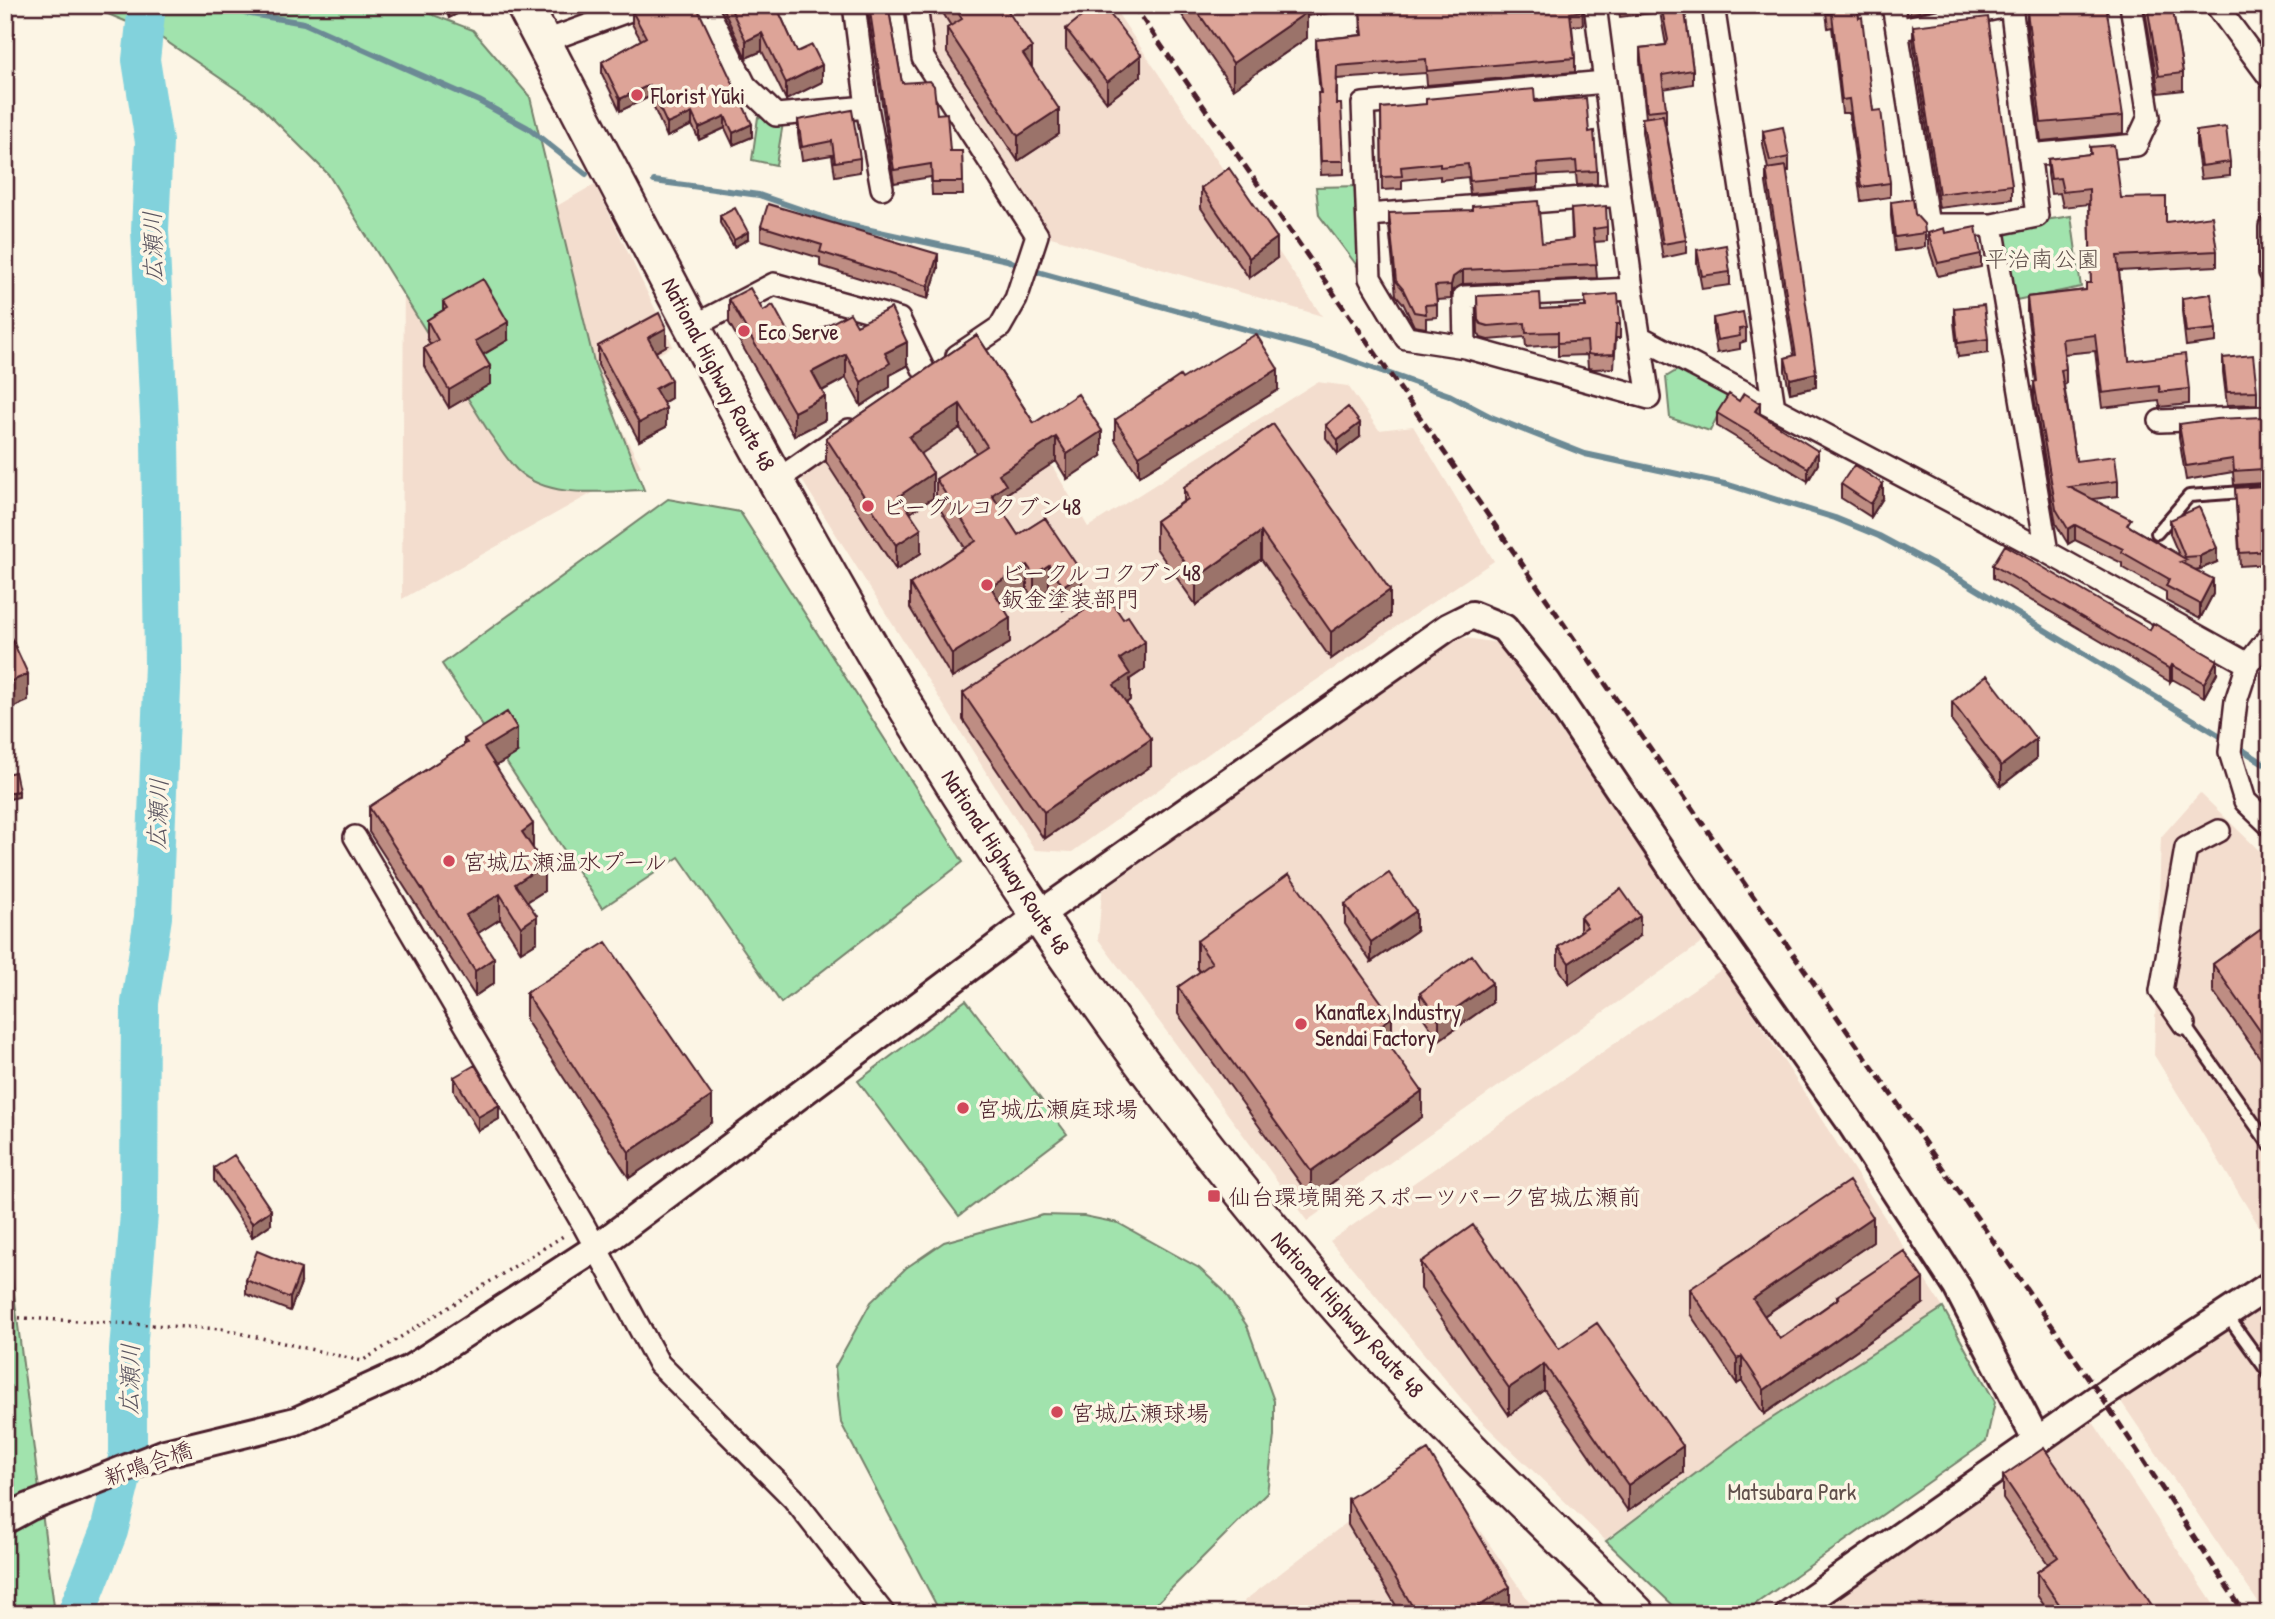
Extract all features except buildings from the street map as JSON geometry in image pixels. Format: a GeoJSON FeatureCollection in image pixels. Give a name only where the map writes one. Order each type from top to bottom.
{"type":"FeatureCollection","features":[{"type":"Feature","properties":{"kind":"highway","name":"National Highway Route 48"},"geometry":{"type":"LineString","coordinates":[[524,5],[776,481],[909,712],[1039,915],[1180,1114],[1324,1292],[1469,1448],[1637,1614]]}},
{"type":"Feature","properties":{"kind":"street"},"geometry":{"type":"LineString","coordinates":[[544,42],[644,5]]}},
{"type":"Feature","properties":{"kind":"street"},"geometry":{"type":"LineString","coordinates":[[705,5],[745,85],[776,115],[867,107]]}},
{"type":"Feature","properties":{"kind":"street"},"geometry":{"type":"LineString","coordinates":[[854,5],[867,107],[882,188]]}},
{"type":"Feature","properties":{"kind":"street"},"geometry":{"type":"LineString","coordinates":[[905,392],[1000,327],[1016,299],[1037,235],[923,58],[916,5]]}},
{"type":"Feature","properties":{"kind":"street"},"geometry":{"type":"LineString","coordinates":[[1595,5],[1649,398],[1465,347],[1406,338],[1370,278],[1363,104],[1605,82]]}},
{"type":"Feature","properties":{"kind":"street"},"geometry":{"type":"LineString","coordinates":[[1713,5],[1774,408]]}},
{"type":"Feature","properties":{"kind":"street"},"geometry":{"type":"LineString","coordinates":[[1892,5],[1928,225],[1992,225],[2037,216],[2012,5],[1897,30]]}},
{"type":"Feature","properties":{"kind":"street"},"geometry":{"type":"LineString","coordinates":[[2029,155],[2136,145],[2149,117],[2131,5]]}},
{"type":"Feature","properties":{"kind":"street"},"geometry":{"type":"LineString","coordinates":[[2216,5],[2270,78]]}},
{"type":"Feature","properties":{"kind":"street"},"geometry":{"type":"LineString","coordinates":[[1368,215],[1620,195]]}},
{"type":"Feature","properties":{"kind":"street"},"geometry":{"type":"LineString","coordinates":[[1992,225],[2047,552]]}},
{"type":"Feature","properties":{"kind":"street"},"geometry":{"type":"LineString","coordinates":[[2270,227],[2270,272]]}},
{"type":"Feature","properties":{"kind":"street"},"geometry":{"type":"LineString","coordinates":[[694,326],[774,284],[899,319],[927,377]]}},
{"type":"Feature","properties":{"kind":"street"},"geometry":{"type":"LineString","coordinates":[[1465,347],[1464,297],[1632,289]]}},
{"type":"Feature","properties":{"kind":"street"},"geometry":{"type":"LineString","coordinates":[[1640,337],[2047,552],[2248,664]]}},
{"type":"Feature","properties":{"kind":"street"},"geometry":{"type":"LineString","coordinates":[[2160,421],[2270,417]]}},
{"type":"Feature","properties":{"kind":"street"},"geometry":{"type":"LineString","coordinates":[[776,481],[862,421]]}},
{"type":"Feature","properties":{"kind":"street","name":"新鳴合橋"},"geometry":{"type":"LineString","coordinates":[[5,1520],[29,1507],[165,1452],[296,1421],[410,1369],[596,1248],[1039,915],[1448,627],[1472,615],[1504,628],[1547,682],[1692,898],[1848,1119],[1957,1287],[2037,1441]]}},
{"type":"Feature","properties":{"kind":"street"},"geometry":{"type":"LineString","coordinates":[[2270,636],[2248,664],[2231,729],[2230,752],[2245,801],[2270,825]]}},
{"type":"Feature","properties":{"kind":"street"},"geometry":{"type":"LineString","coordinates":[[2184,1024],[2161,991],[2186,848],[2219,831]]}},
{"type":"Feature","properties":{"kind":"street"},"geometry":{"type":"LineString","coordinates":[[355,837],[583,1224],[659,1364],[793,1498],[884,1614]]}},
{"type":"Feature","properties":{"kind":"street"},"geometry":{"type":"LineString","coordinates":[[1789,1614],[2037,1441],[2270,1285]]}},
{"type":"Feature","properties":{"kind":"lane"},"geometry":{"type":"LineString","coordinates":[[2157,533],[2189,496],[2270,490]]}},
{"type":"Feature","properties":{"kind":"lane"},"geometry":{"type":"LineString","coordinates":[[2184,1024],[2270,1146]]}},
{"type":"Feature","properties":{"kind":"lane"},"geometry":{"type":"LineString","coordinates":[[2227,1314],[2270,1375]]}},
{"type":"Feature","properties":{"kind":"path"},"geometry":{"type":"LineString","coordinates":[[5,1317],[222,1329],[362,1361],[583,1224]]}},
{"type":"Feature","properties":{"kind":"shaded area"},"geometry":{"type":"Polygon","coordinates":[[[928,5],[1112,5],[1322,316],[1051,237],[934,51],[928,5]]]}},
{"type":"Feature","properties":{"kind":"shaded area"},"geometry":{"type":"Polygon","coordinates":[[[595,184],[673,346],[600,388],[641,466],[402,599],[404,271],[484,248],[595,184]]]}},
{"type":"Feature","properties":{"kind":"shaded area"},"geometry":{"type":"Polygon","coordinates":[[[982,346],[1088,527],[1317,382],[1348,386],[1379,430],[1413,426],[1494,561],[1226,741],[1072,852],[1035,850],[798,474],[982,346]]]}},
{"type":"Feature","properties":{"kind":"shaded area"},"geometry":{"type":"Polygon","coordinates":[[[1453,636],[1499,643],[1706,940],[1307,1221],[1098,939],[1102,891],[1453,636]]]}},
{"type":"Feature","properties":{"kind":"shaded area"},"geometry":{"type":"Polygon","coordinates":[[[2200,793],[2270,861],[2270,1244],[2154,1055],[2161,837],[2200,793]]]}},
{"type":"Feature","properties":{"kind":"shaded area"},"geometry":{"type":"Polygon","coordinates":[[[1724,968],[1943,1308],[1752,1431],[1605,1540],[1475,1415],[1330,1241],[1724,968]]]}},
{"type":"Feature","properties":{"kind":"shaded area"},"geometry":{"type":"Polygon","coordinates":[[[2270,1299],[2270,1614],[2266,1614],[2120,1400],[2270,1299]]]}},
{"type":"Feature","properties":{"kind":"shaded area"},"geometry":{"type":"Polygon","coordinates":[[[2089,1416],[2220,1614],[1807,1614],[2089,1416]]]}},
{"type":"Feature","properties":{"kind":"shaded area"},"geometry":{"type":"Polygon","coordinates":[[[1430,1459],[1538,1614],[1251,1614],[1244,1601],[1430,1459]]]}},
{"type":"Feature","properties":{"kind":"green space"},"geometry":{"type":"Polygon","coordinates":[[[86,5],[417,5],[420,10],[473,30],[530,97],[594,362],[644,490],[560,490],[530,480],[517,470],[490,434],[328,174],[258,104],[154,33],[86,5]]]}},
{"type":"Feature","properties":{"kind":"green space"},"geometry":{"type":"Polygon","coordinates":[[[758,117],[783,123],[776,165],[752,160],[758,117]]]}},
{"type":"Feature","properties":{"kind":"green space"},"geometry":{"type":"Polygon","coordinates":[[[1360,186],[1361,271],[1319,215],[1316,187],[1360,186]]]}},
{"type":"Feature","properties":{"kind":"green space","name":"平治南公園"},"geometry":{"type":"Polygon","coordinates":[[[2071,216],[2081,287],[2016,300],[2003,241],[2012,225],[2071,216]]]}},
{"type":"Feature","properties":{"kind":"green space"},"geometry":{"type":"Polygon","coordinates":[[[1681,368],[1729,393],[1710,431],[1670,418],[1666,377],[1681,368]]]}},
{"type":"Feature","properties":{"kind":"green space"},"geometry":{"type":"Polygon","coordinates":[[[668,499],[740,512],[963,862],[781,1003],[679,857],[602,908],[442,664],[668,499]]]}},
{"type":"Feature","properties":{"kind":"green space","name":"宮城広瀬庭球場"},"geometry":{"type":"Polygon","coordinates":[[[966,1000],[1067,1134],[959,1216],[858,1081],[966,1000]]]}},
{"type":"Feature","properties":{"kind":"green space","name":"宮城広瀬球場"},"geometry":{"type":"Polygon","coordinates":[[[1043,1215],[1084,1216],[1118,1223],[1199,1268],[1223,1290],[1247,1326],[1274,1401],[1274,1436],[1267,1493],[1146,1614],[941,1614],[841,1423],[835,1367],[871,1302],[906,1268],[944,1242],[1043,1215]]]}},
{"type":"Feature","properties":{"kind":"green space"},"geometry":{"type":"Polygon","coordinates":[[[5,1237],[8,1247],[55,1614],[5,1614],[5,1237]]]}},
{"type":"Feature","properties":{"kind":"green space","name":"Matsubara Park"},"geometry":{"type":"Polygon","coordinates":[[[1943,1308],[1995,1402],[1986,1442],[1741,1614],[1682,1614],[1606,1541],[1752,1431],[1943,1308]]]}},
{"type":"Feature","properties":{"kind":"waterway","name":"広瀬川"},"geometry":{"type":"LineString","coordinates":[[76,1614],[109,1531],[128,1454],[128,1351],[139,1214],[140,1003],[153,917],[163,664],[160,438],[150,230],[154,142],[141,60],[147,5]]}},
{"type":"Feature","properties":{"kind":"waterway"},"geometry":{"type":"LineString","coordinates":[[225,5],[245,13],[304,23],[479,101],[528,128],[586,174]]}},
{"type":"Feature","properties":{"kind":"waterway"},"geometry":{"type":"LineString","coordinates":[[654,181],[759,195],[843,224],[1007,260],[1030,270],[1328,352],[1449,395],[1491,417],[1585,454],[1729,485],[1835,518],[1879,536],[1965,582],[2227,740]]}},
{"type":"Feature","properties":{"kind":"waterway"},"geometry":{"type":"LineString","coordinates":[[2236,746],[2270,767]]}},
{"type":"Feature","properties":{"kind":"railway"},"geometry":{"type":"LineString","coordinates":[[1133,5],[2101,1396],[2245,1614]]}},
{"type":"Feature","properties":{"kind":"place","name":"Florist Yūki"},"geometry":{"type":"Point","coordinates":[637,95]}},
{"type":"Feature","properties":{"kind":"place","name":"Eco Serve"},"geometry":{"type":"Point","coordinates":[744,331]}},
{"type":"Feature","properties":{"kind":"place","name":"ビーグルコクブン48"},"geometry":{"type":"Point","coordinates":[868,506]}},
{"type":"Feature","properties":{"kind":"place","name":"ビークルコクブン48 鈑金塗装部門"},"geometry":{"type":"Point","coordinates":[987,585]}},
{"type":"Feature","properties":{"kind":"place","name":"宮城広瀬温水プール"},"geometry":{"type":"Point","coordinates":[449,861]}},
{"type":"Feature","properties":{"kind":"place","name":"Kanaflex Industry Sendai Factory"},"geometry":{"type":"Point","coordinates":[1301,1024]}},
{"type":"Feature","properties":{"kind":"place","name":"宮城広瀬庭球場"},"geometry":{"type":"Point","coordinates":[963,1108]}},
{"type":"Feature","properties":{"kind":"place","name":"仙台環境開発スポーツパーク宮城広瀬前"},"geometry":{"type":"Point","coordinates":[1214,1196]}},
{"type":"Feature","properties":{"kind":"place","name":"宮城広瀬球場"},"geometry":{"type":"Point","coordinates":[1057,1412]}}]}
